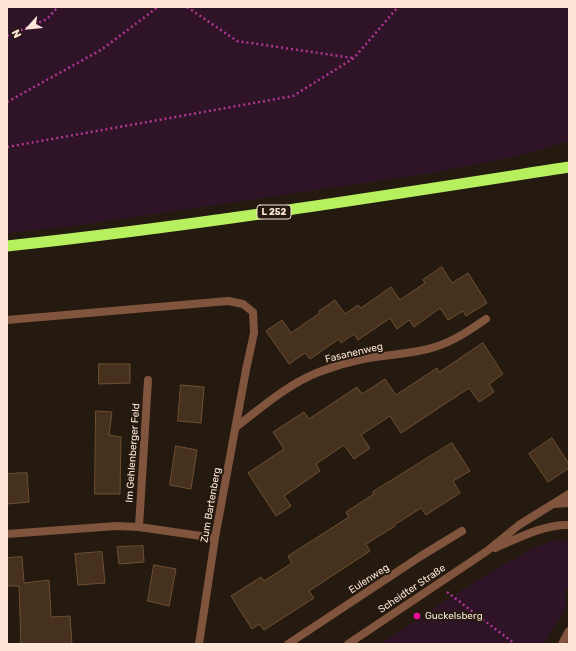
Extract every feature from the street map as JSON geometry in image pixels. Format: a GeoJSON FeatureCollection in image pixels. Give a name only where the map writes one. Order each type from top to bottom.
{"type":"FeatureCollection","features":[{"type":"Feature","properties":{"kind":"highway","name":"L 252"},"geometry":{"type":"LineString","coordinates":[[540,172],[569,164]]}},
{"type":"Feature","properties":{"kind":"highway","name":"L 252"},"geometry":{"type":"LineString","coordinates":[[7,246],[177,226],[569,168]]}},
{"type":"Feature","properties":{"kind":"street","name":"Zum Bartenberg"},"geometry":{"type":"LineString","coordinates":[[7,320],[228,301],[243,304],[253,312],[254,333],[215,538],[199,644]]}},
{"type":"Feature","properties":{"kind":"street","name":"Fasanenweg"},"geometry":{"type":"LineString","coordinates":[[236,427],[276,396],[318,372],[369,358],[420,351],[435,347],[466,333],[486,319]]}},
{"type":"Feature","properties":{"kind":"street","name":"Im Gehlenberger Feld"},"geometry":{"type":"LineString","coordinates":[[139,527],[148,380]]}},
{"type":"Feature","properties":{"kind":"street","name":"Scheidter Straße"},"geometry":{"type":"LineString","coordinates":[[348,644],[487,551],[520,525],[569,494]]}},
{"type":"Feature","properties":{"kind":"street","name":"Scheidter Straße"},"geometry":{"type":"LineString","coordinates":[[554,504],[569,503]]}},
{"type":"Feature","properties":{"kind":"street","name":"Scheidter Straße"},"geometry":{"type":"LineString","coordinates":[[487,551],[540,530],[557,525],[569,525]]}},
{"type":"Feature","properties":{"kind":"street"},"geometry":{"type":"LineString","coordinates":[[7,534],[116,526],[139,527],[215,538]]}},
{"type":"Feature","properties":{"kind":"street","name":"Eulenweg"},"geometry":{"type":"LineString","coordinates":[[288,644],[421,556],[462,531]]}},
{"type":"Feature","properties":{"kind":"street"},"geometry":{"type":"LineString","coordinates":[[562,644],[569,631]]}},
{"type":"Feature","properties":{"kind":"path"},"geometry":{"type":"LineString","coordinates":[[7,36],[47,19],[58,7]]}},
{"type":"Feature","properties":{"kind":"path"},"geometry":{"type":"LineString","coordinates":[[7,102],[101,50],[158,7]]}},
{"type":"Feature","properties":{"kind":"path"},"geometry":{"type":"LineString","coordinates":[[188,7],[237,41],[354,58]]}},
{"type":"Feature","properties":{"kind":"path"},"geometry":{"type":"LineString","coordinates":[[7,147],[293,96],[354,58],[398,7]]}},
{"type":"Feature","properties":{"kind":"path"},"geometry":{"type":"LineString","coordinates":[[437,584],[515,644]]}},
{"type":"Feature","properties":{"kind":"shaded area"},"geometry":{"type":"Polygon","coordinates":[[[7,7],[569,7],[569,141],[522,155],[431,173],[66,227],[7,233],[7,7]]]}},
{"type":"Feature","properties":{"kind":"shaded area"},"geometry":{"type":"Polygon","coordinates":[[[566,540],[569,545],[569,583],[565,593],[566,606],[544,644],[380,644],[489,573],[534,548],[552,541],[566,540]]]}},
{"type":"Feature","properties":{"kind":"building"},"geometry":{"type":"Polygon","coordinates":[[[442,267],[452,283],[468,273],[487,303],[466,316],[463,311],[448,320],[440,308],[414,327],[409,320],[397,329],[390,318],[358,340],[354,334],[341,343],[339,339],[310,359],[305,353],[289,364],[266,331],[282,320],[291,333],[320,313],[319,311],[335,300],[345,314],[358,305],[361,308],[391,287],[400,300],[425,283],[423,280],[442,267]]]}},
{"type":"Feature","properties":{"kind":"building"},"geometry":{"type":"Polygon","coordinates":[[[483,343],[503,374],[489,384],[494,392],[479,402],[469,388],[401,433],[390,416],[361,435],[370,448],[354,459],[344,445],[316,464],[320,471],[284,496],[291,506],[276,516],[248,473],[284,449],[273,432],[304,412],[309,419],[357,387],[362,394],[385,379],[396,395],[437,368],[439,372],[483,343]]]}},
{"type":"Feature","properties":{"kind":"building"},"geometry":{"type":"Polygon","coordinates":[[[99,364],[130,364],[130,383],[99,384],[99,364]]]}},
{"type":"Feature","properties":{"kind":"building"},"geometry":{"type":"Polygon","coordinates":[[[181,385],[204,387],[201,423],[178,421],[181,385]]]}},
{"type":"Feature","properties":{"kind":"building"},"geometry":{"type":"Polygon","coordinates":[[[96,411],[112,412],[109,435],[121,437],[120,494],[95,494],[96,411]]]}},
{"type":"Feature","properties":{"kind":"building"},"geometry":{"type":"Polygon","coordinates":[[[552,438],[569,464],[569,468],[548,482],[529,454],[552,438]]]}},
{"type":"Feature","properties":{"kind":"building"},"geometry":{"type":"Polygon","coordinates":[[[452,443],[470,471],[453,481],[460,493],[426,515],[421,508],[394,525],[395,526],[366,544],[370,551],[309,591],[314,598],[264,630],[259,624],[252,629],[231,596],[261,577],[264,581],[292,563],[288,556],[349,517],[346,512],[374,494],[373,492],[452,443]]]}},
{"type":"Feature","properties":{"kind":"building"},"geometry":{"type":"Polygon","coordinates":[[[176,446],[197,450],[191,489],[170,485],[176,446]]]}},
{"type":"Feature","properties":{"kind":"building"},"geometry":{"type":"Polygon","coordinates":[[[27,473],[29,502],[7,504],[7,474],[27,473]]]}},
{"type":"Feature","properties":{"kind":"building"},"geometry":{"type":"Polygon","coordinates":[[[143,546],[144,562],[119,564],[117,547],[143,546]]]}},
{"type":"Feature","properties":{"kind":"building"},"geometry":{"type":"Polygon","coordinates":[[[102,552],[105,583],[78,585],[75,554],[102,552]]]}},
{"type":"Feature","properties":{"kind":"building"},"geometry":{"type":"Polygon","coordinates":[[[22,557],[24,583],[49,580],[51,617],[70,616],[72,644],[21,644],[19,586],[7,586],[7,558],[22,557]]]}},
{"type":"Feature","properties":{"kind":"building"},"geometry":{"type":"Polygon","coordinates":[[[154,565],[176,569],[169,606],[148,601],[154,565]]]}},
{"type":"Feature","properties":{"kind":"place","name":"Guckelsberg"},"geometry":{"type":"Point","coordinates":[417,616]}}]}
